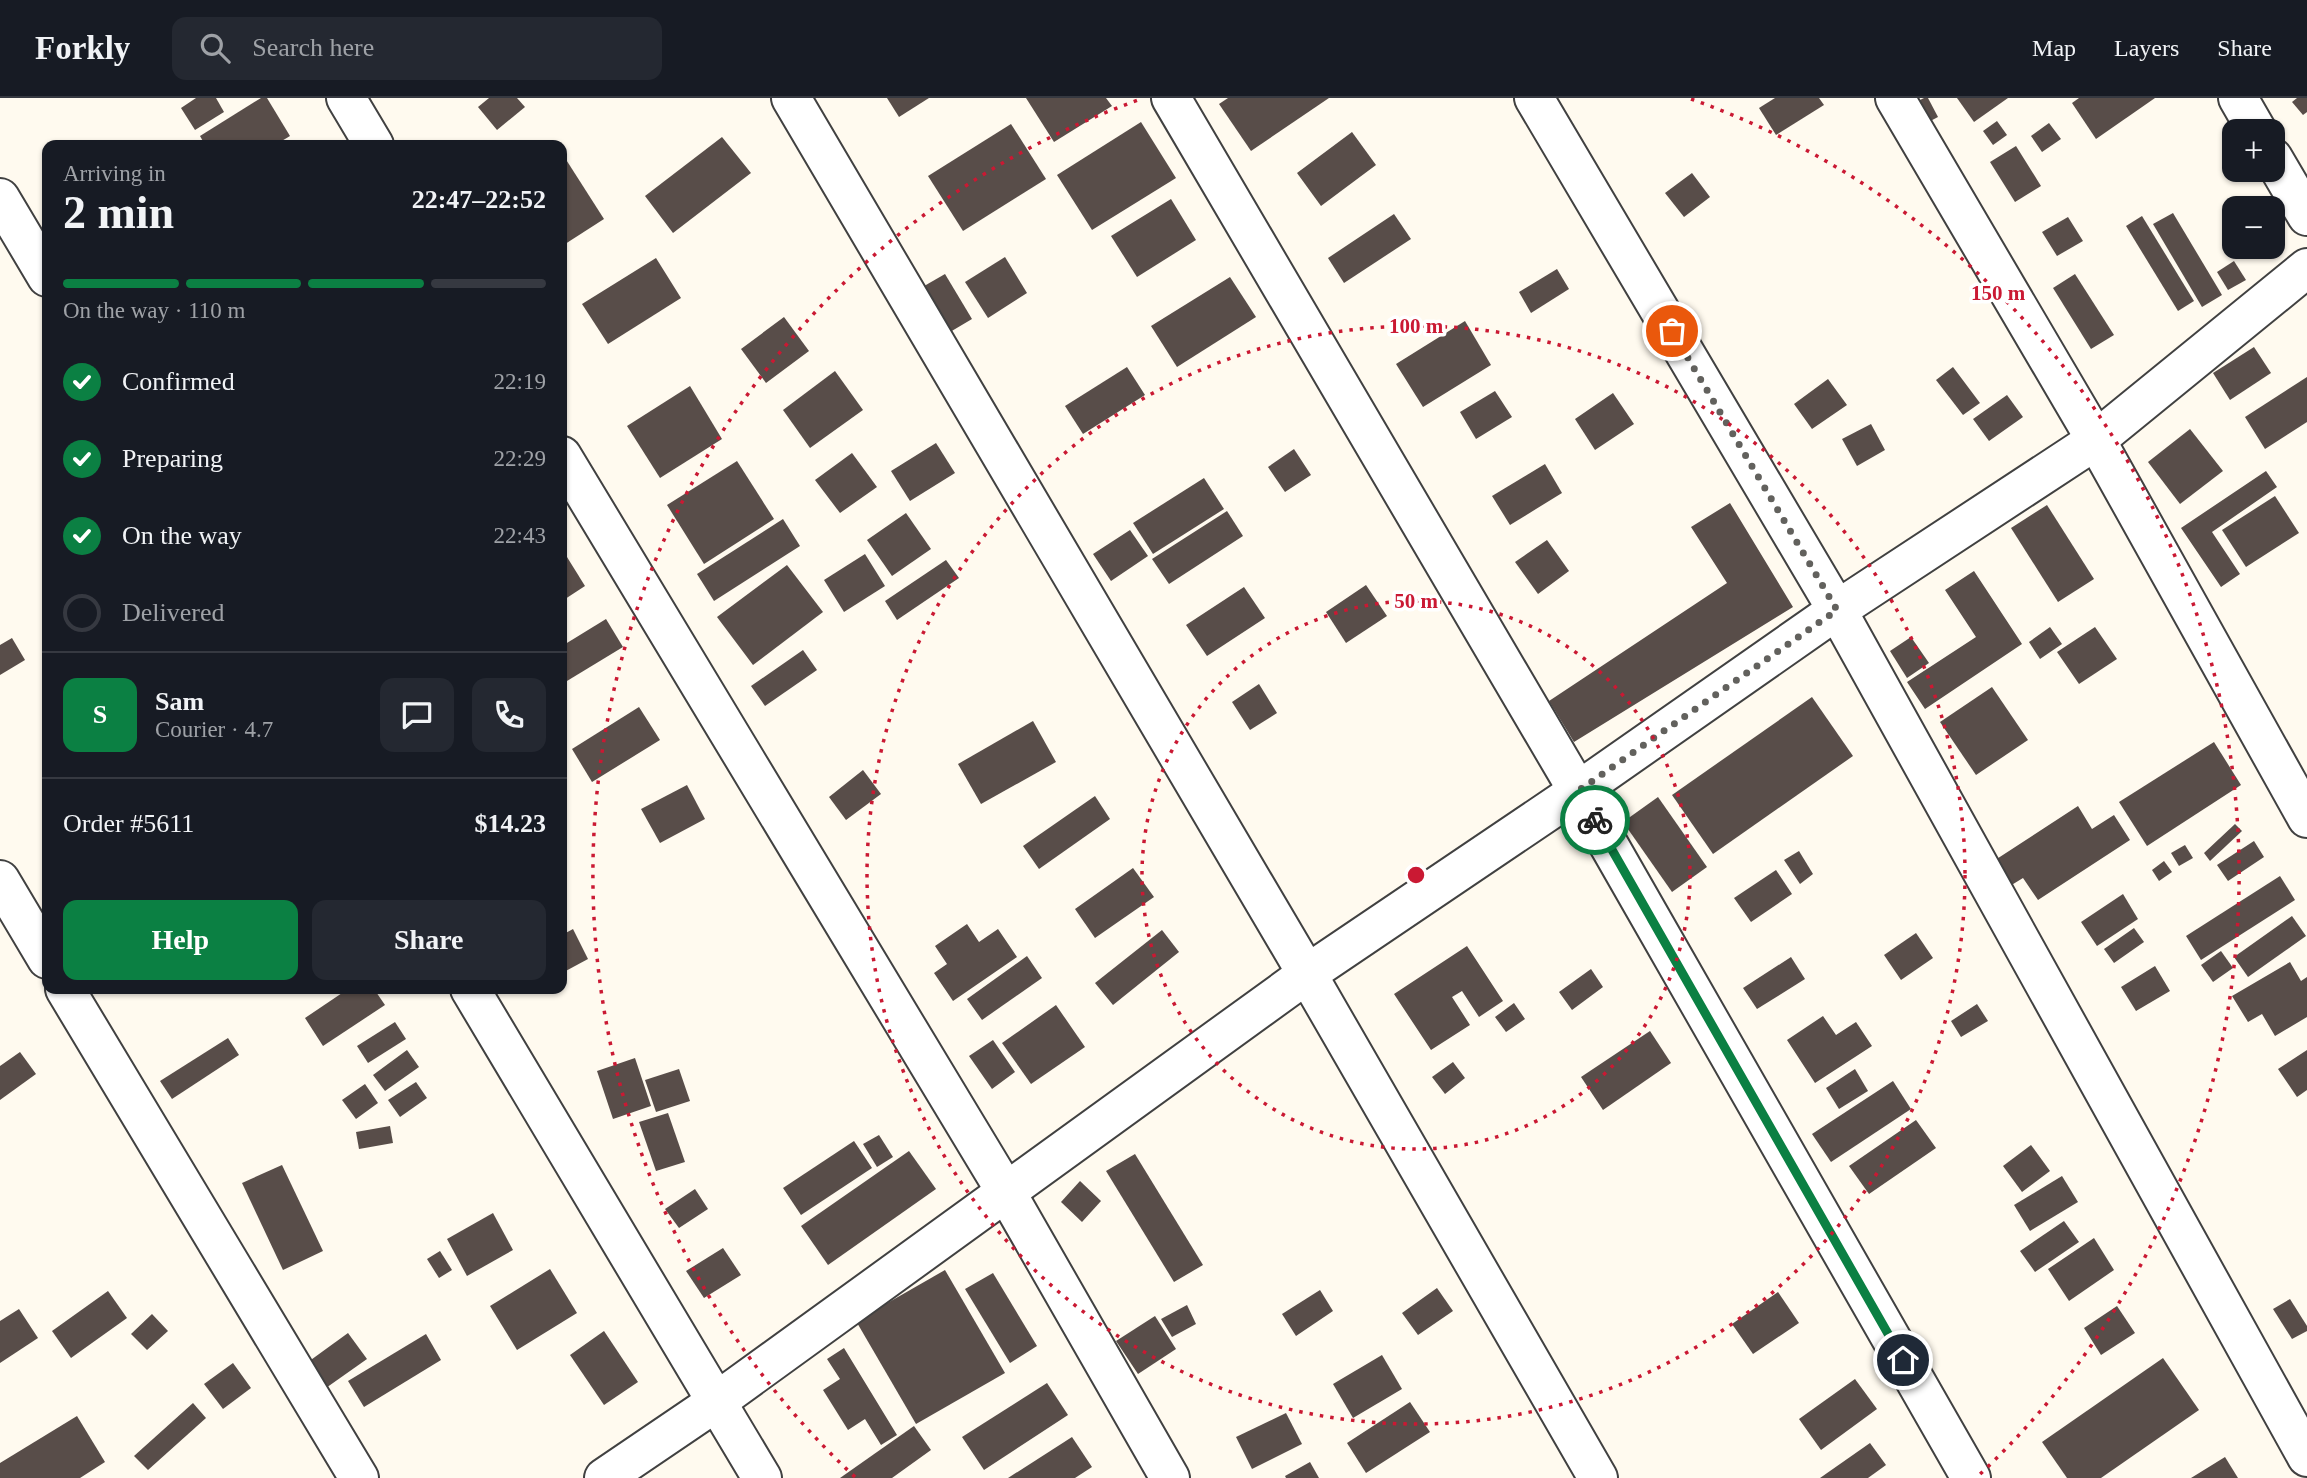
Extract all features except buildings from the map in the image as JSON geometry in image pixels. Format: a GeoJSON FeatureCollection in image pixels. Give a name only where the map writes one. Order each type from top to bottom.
{"type":"FeatureCollection","features":[{"type":"Feature","properties":{"kind":"street"},"geometry":{"type":"LineString","coordinates":[[346,98],[371,140]]}},
{"type":"Feature","properties":{"kind":"street"},"geometry":{"type":"LineString","coordinates":[[791,98],[1307,974],[1598,1478]]}},
{"type":"Feature","properties":{"kind":"street"},"geometry":{"type":"LineString","coordinates":[[1171,98],[1578,791],[1971,1478]]}},
{"type":"Feature","properties":{"kind":"street"},"geometry":{"type":"LineString","coordinates":[[1534,98],[1837,610],[2307,1457]]}},
{"type":"Feature","properties":{"kind":"street"},"geometry":{"type":"LineString","coordinates":[[1895,98],[2096,440],[2307,818]]}},
{"type":"Feature","properties":{"kind":"street"},"geometry":{"type":"LineString","coordinates":[[2238,98],[2251,119]]}},
{"type":"Feature","properties":{"kind":"street"},"geometry":{"type":"LineString","coordinates":[[2285,178],[2307,216]]}},
{"type":"Feature","properties":{"kind":"street"},"geometry":{"type":"LineString","coordinates":[[0,198],[42,269]]}},
{"type":"Feature","properties":{"kind":"street"},"geometry":{"type":"LineString","coordinates":[[604,1478],[716,1402],[1307,974],[1578,791],[1837,610],[2096,440],[2307,268]]}},
{"type":"Feature","properties":{"kind":"street"},"geometry":{"type":"LineString","coordinates":[[567,464],[1006,1192],[1170,1478]]}},
{"type":"Feature","properties":{"kind":"street"},"geometry":{"type":"LineString","coordinates":[[0,880],[42,951]]}},
{"type":"Feature","properties":{"kind":"street"},"geometry":{"type":"LineString","coordinates":[[68,994],[359,1478]]}},
{"type":"Feature","properties":{"kind":"street"},"geometry":{"type":"LineString","coordinates":[[473,994],[762,1478]]}},
{"type":"Feature","properties":{"kind":"way so far"},"geometry":{"type":"LineString","coordinates":[[1595,820],[1578,791],[1837,610],[1672,331]]}},
{"type":"Feature","properties":{"kind":"route"},"geometry":{"type":"LineString","coordinates":[[1595,820],[1903,1360]]}}]}
